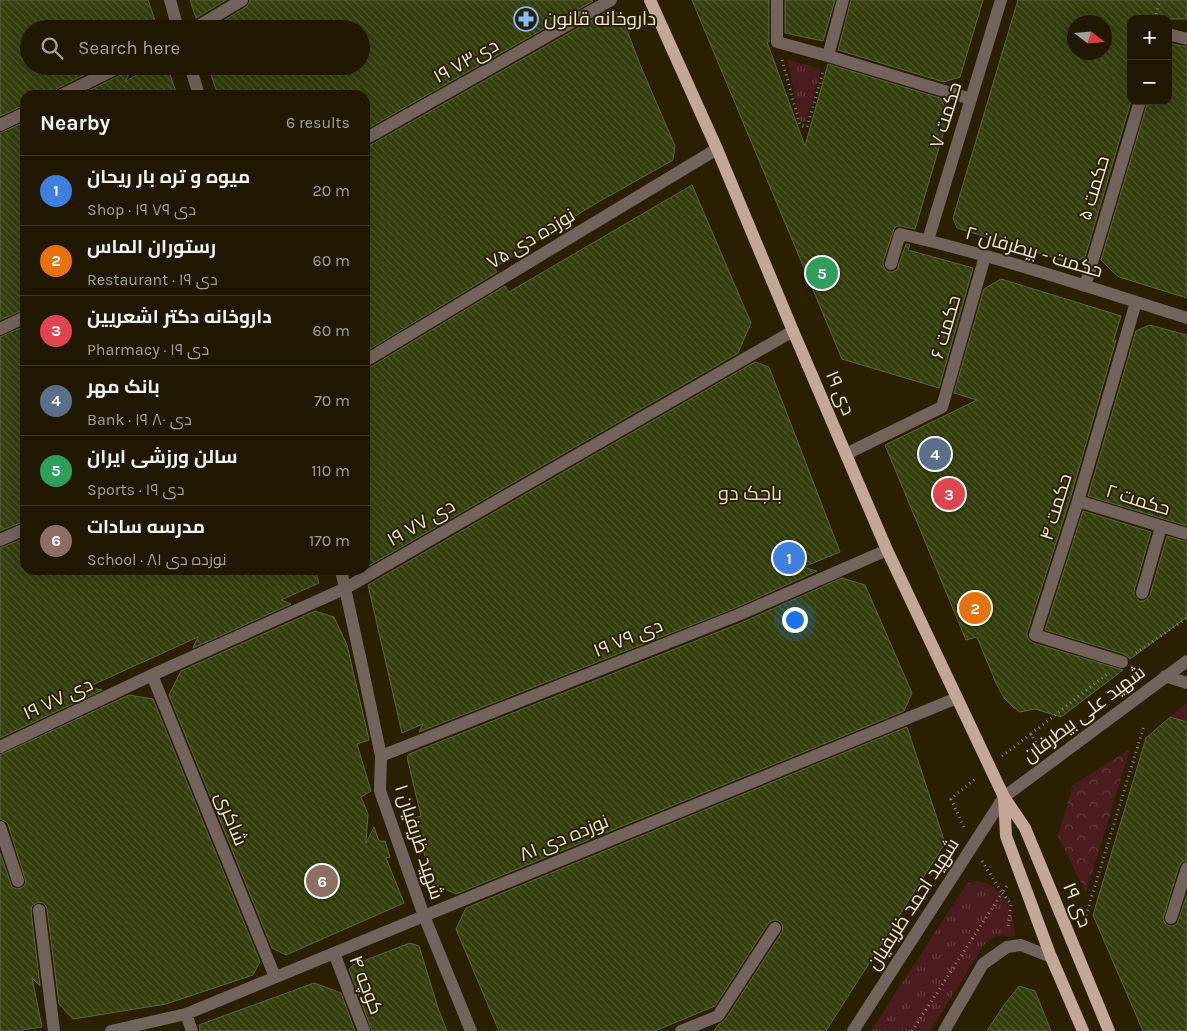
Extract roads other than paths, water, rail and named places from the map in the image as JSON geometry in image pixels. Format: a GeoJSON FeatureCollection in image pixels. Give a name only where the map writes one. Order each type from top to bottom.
{"type":"FeatureCollection","features":[{"type":"Feature","properties":{"kind":"main road","name":"۱۹ دی"},"geometry":{"type":"LineString","coordinates":[[650,0],[717,149],[887,550],[1004,797],[1024,828],[1109,1031]]}},
{"type":"Feature","properties":{"kind":"main road","name":"۱۹ دی"},"geometry":{"type":"LineString","coordinates":[[1004,797],[1006,836],[1051,957],[1083,1031]]}},
{"type":"Feature","properties":{"kind":"street"},"geometry":{"type":"LineString","coordinates":[[170,0],[176,20]]}},
{"type":"Feature","properties":{"kind":"street"},"geometry":{"type":"LineString","coordinates":[[209,20],[242,0]]}},
{"type":"Feature","properties":{"kind":"street","name":"۱۹ دی۷۳"},"geometry":{"type":"LineString","coordinates":[[370,136],[611,0]]}},
{"type":"Feature","properties":{"kind":"street"},"geometry":{"type":"LineString","coordinates":[[777,0],[777,42],[971,100]]}},
{"type":"Feature","properties":{"kind":"street"},"geometry":{"type":"LineString","coordinates":[[828,56],[843,0]]}},
{"type":"Feature","properties":{"kind":"street","name":"حکمت ۷"},"geometry":{"type":"LineString","coordinates":[[928,240],[1000,0]]}},
{"type":"Feature","properties":{"kind":"street"},"geometry":{"type":"LineString","coordinates":[[1172,35],[1187,39]]}},
{"type":"Feature","properties":{"kind":"street"},"geometry":{"type":"LineString","coordinates":[[72,90],[103,75]]}},
{"type":"Feature","properties":{"kind":"street"},"geometry":{"type":"LineString","coordinates":[[193,75],[197,90]]}},
{"type":"Feature","properties":{"kind":"street","name":"حکمت ۵"},"geometry":{"type":"LineString","coordinates":[[1085,286],[1139,105]]}},
{"type":"Feature","properties":{"kind":"street"},"geometry":{"type":"LineString","coordinates":[[0,125],[20,115]]}},
{"type":"Feature","properties":{"kind":"street","name":"نوزده دی ۷۵"},"geometry":{"type":"LineString","coordinates":[[370,358],[717,149]]}},
{"type":"Feature","properties":{"kind":"street","name":"حکمت - بیطرفان ۲"},"geometry":{"type":"LineString","coordinates":[[892,264],[900,234],[985,256],[1187,318]]}},
{"type":"Feature","properties":{"kind":"street","name":"حکمت ۶"},"geometry":{"type":"LineString","coordinates":[[846,454],[942,407],[985,256]]}},
{"type":"Feature","properties":{"kind":"street","name":"حکمت ۴"},"geometry":{"type":"LineString","coordinates":[[1122,662],[1035,635],[1078,501],[1136,302]]}},
{"type":"Feature","properties":{"kind":"street"},"geometry":{"type":"LineString","coordinates":[[0,329],[20,319]]}},
{"type":"Feature","properties":{"kind":"street","name":"۱۹ دی ۷۷"},"geometry":{"type":"LineString","coordinates":[[370,574],[793,330]]}},
{"type":"Feature","properties":{"kind":"street","name":"حکمت ۲"},"geometry":{"type":"LineString","coordinates":[[1078,501],[1187,534]]}},
{"type":"Feature","properties":{"kind":"street"},"geometry":{"type":"LineString","coordinates":[[1142,592],[1161,527]]}},
{"type":"Feature","properties":{"kind":"street"},"geometry":{"type":"LineString","coordinates":[[0,540],[20,531]]}},
{"type":"Feature","properties":{"kind":"street","name":"۱۹ دی ۷۹"},"geometry":{"type":"LineString","coordinates":[[381,756],[738,615],[887,550]]}},
{"type":"Feature","properties":{"kind":"street","name":"شهید ظریفیان ۱"},"geometry":{"type":"LineString","coordinates":[[342,575],[381,756],[380,791],[424,916],[471,1031]]}},
{"type":"Feature","properties":{"kind":"street","name":"۱۹ دی ۷۷"},"geometry":{"type":"LineString","coordinates":[[0,747],[152,675],[346,588],[369,575]]}},
{"type":"Feature","properties":{"kind":"street","name":"شهید علی بیطرفان"},"geometry":{"type":"LineString","coordinates":[[1004,797],[1187,661]]}},
{"type":"Feature","properties":{"kind":"street","name":"شاکری"},"geometry":{"type":"LineString","coordinates":[[152,675],[275,978]]}},
{"type":"Feature","properties":{"kind":"street"},"geometry":{"type":"LineString","coordinates":[[1165,676],[1187,683]]}},
{"type":"Feature","properties":{"kind":"street","name":"نوزده دی ۸۱"},"geometry":{"type":"LineString","coordinates":[[111,1031],[186,1014],[957,698]]}},
{"type":"Feature","properties":{"kind":"street","name":"شهید احمد ظریفیان"},"geometry":{"type":"LineString","coordinates":[[853,1031],[1004,797]]}},
{"type":"Feature","properties":{"kind":"street"},"geometry":{"type":"LineString","coordinates":[[0,827],[18,881]]}},
{"type":"Feature","properties":{"kind":"street"},"geometry":{"type":"LineString","coordinates":[[1171,918],[1187,868]]}},
{"type":"Feature","properties":{"kind":"street"},"geometry":{"type":"LineString","coordinates":[[39,910],[54,1031]]}},
{"type":"Feature","properties":{"kind":"street"},"geometry":{"type":"LineString","coordinates":[[681,1031],[718,1016],[775,928]]}},
{"type":"Feature","properties":{"kind":"street"},"geometry":{"type":"LineString","coordinates":[[944,1031],[983,964],[1007,947],[1021,945],[1051,957]]}},
{"type":"Feature","properties":{"kind":"street","name":"کوچه ۴"},"geometry":{"type":"LineString","coordinates":[[334,953],[364,1031]]}},
{"type":"Feature","properties":{"kind":"street"},"geometry":{"type":"LineString","coordinates":[[186,1014],[192,1031]]}},
{"type":"Feature","properties":{"kind":"place","name":"داروخانه قانون"},"geometry":{"type":"Point","coordinates":[526,19]}},
{"type":"Feature","properties":{"kind":"place","name":"سالن ورزشی ایران"},"geometry":{"type":"Point","coordinates":[822,273]}},
{"type":"Feature","properties":{"kind":"place","name":"بانک مهر"},"geometry":{"type":"Point","coordinates":[935,454]}},
{"type":"Feature","properties":{"kind":"place","name":"داروخانه دکتر اشعریین"},"geometry":{"type":"Point","coordinates":[949,494]}},
{"type":"Feature","properties":{"kind":"place","name":"میوه و تره بار ریحان"},"geometry":{"type":"Point","coordinates":[789,558]}},
{"type":"Feature","properties":{"kind":"place","name":"رستوران الماس"},"geometry":{"type":"Point","coordinates":[975,608]}},
{"type":"Feature","properties":{"kind":"place","name":"مدرسه سادات"},"geometry":{"type":"Point","coordinates":[322,881]}},
{"type":"Feature","properties":{"kind":"district","name":"باجک دو"},"geometry":{"type":"Point","coordinates":[750,493]}}]}
